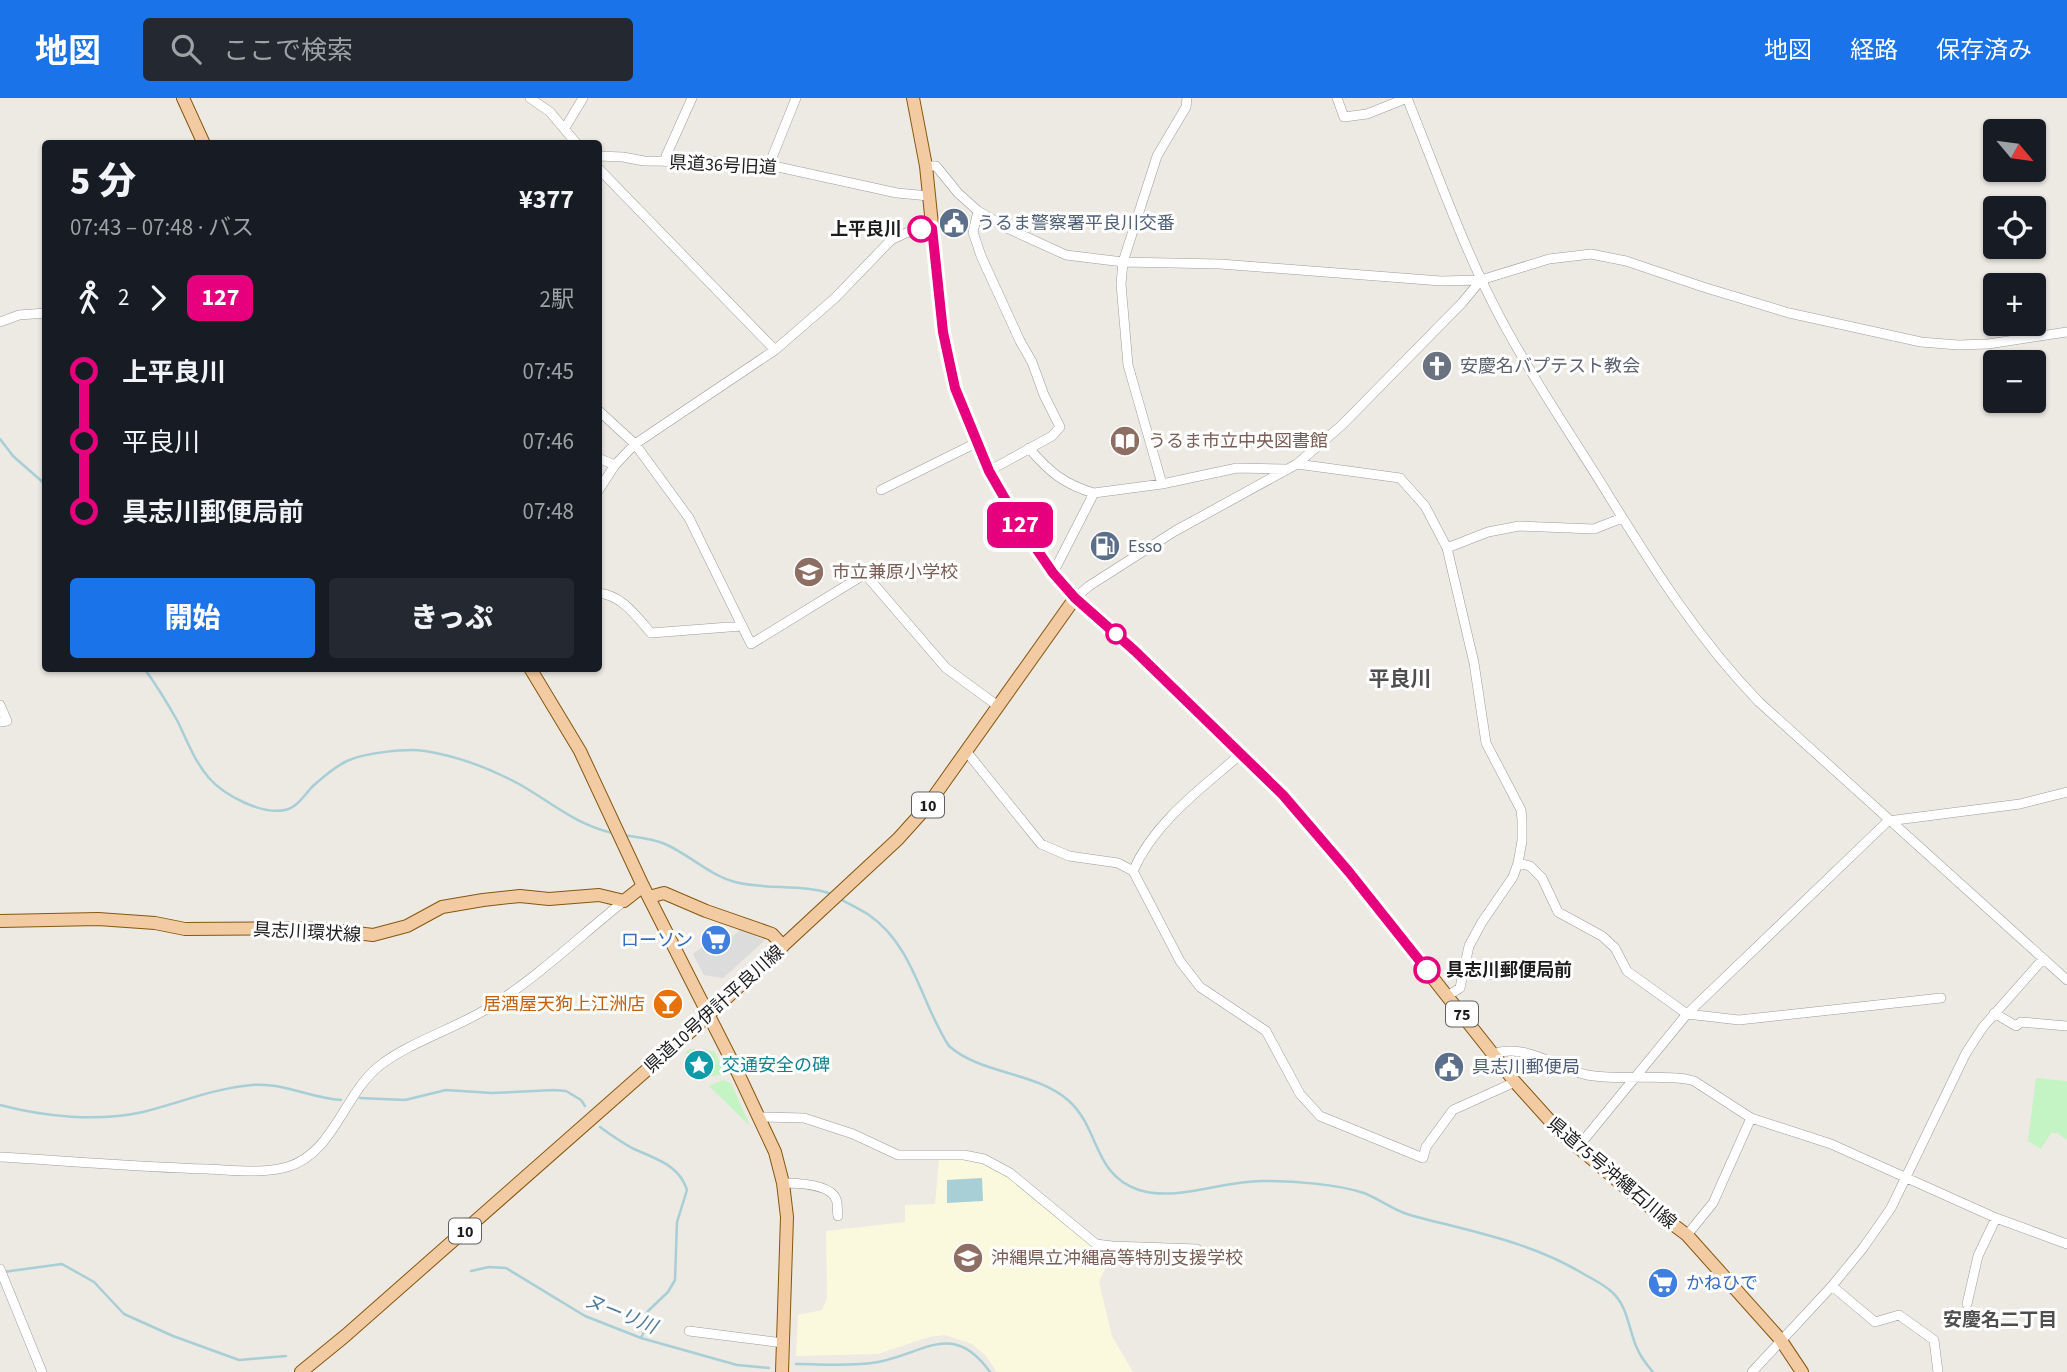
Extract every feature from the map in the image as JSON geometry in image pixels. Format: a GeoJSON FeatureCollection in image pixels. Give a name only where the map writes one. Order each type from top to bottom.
{"type":"FeatureCollection","features":[{"type":"Feature","properties":{"kind":"main road"},"geometry":{"type":"LineString","coordinates":[[184,98],[202,140]]}},
{"type":"Feature","properties":{"kind":"main road","name":"県道75号沖縄石川線"},"geometry":{"type":"LineString","coordinates":[[913,98],[926,166],[943,332],[955,388],[989,471],[1020,525],[1053,573],[1075,598],[1135,651],[1283,795],[1349,872],[1515,1082],[1556,1128],[1639,1199],[1687,1235],[1780,1339],[1802,1372]]}},
{"type":"Feature","properties":{"kind":"main road","name":"県道10号伊計平良川線"},"geometry":{"type":"LineString","coordinates":[[301,1372],[511,1191],[708,1015],[898,839],[925,809],[1075,598]]}},
{"type":"Feature","properties":{"kind":"main road"},"geometry":{"type":"LineString","coordinates":[[532,672],[580,751],[775,1152],[783,1183],[787,1217],[782,1372]]}},
{"type":"Feature","properties":{"kind":"main road"},"geometry":{"type":"LineString","coordinates":[[624,901],[646,891],[664,893],[772,934],[783,946]]}},
{"type":"Feature","properties":{"kind":"main road","name":"具志川環状線"},"geometry":{"type":"LineString","coordinates":[[0,921],[98,919],[155,923],[185,929],[315,928],[373,935],[407,926],[442,907],[483,900],[520,896],[549,899],[599,895],[624,901]]}},
{"type":"Feature","properties":{"kind":"street"},"geometry":{"type":"LineString","coordinates":[[565,128],[583,98]]}},
{"type":"Feature","properties":{"kind":"street"},"geometry":{"type":"LineString","coordinates":[[666,162],[666,156],[692,98]]}},
{"type":"Feature","properties":{"kind":"street"},"geometry":{"type":"LineString","coordinates":[[769,164],[796,98]]}},
{"type":"Feature","properties":{"kind":"street"},"geometry":{"type":"LineString","coordinates":[[1162,484],[1128,365],[1121,284],[1123,262],[1157,156],[1186,107],[1188,98]]}},
{"type":"Feature","properties":{"kind":"street"},"geometry":{"type":"LineString","coordinates":[[1337,98],[1344,117],[1367,114],[1407,98],[1481,280],[1524,359],[1672,595],[1730,672],[1888,821],[2067,980]]}},
{"type":"Feature","properties":{"kind":"street"},"geometry":{"type":"LineString","coordinates":[[531,99],[550,112],[574,140]]}},
{"type":"Feature","properties":{"kind":"street","name":"県道36号旧道"},"geometry":{"type":"LineString","coordinates":[[602,156],[644,161],[769,164],[897,193],[929,195]]}},
{"type":"Feature","properties":{"kind":"street"},"geometry":{"type":"LineString","coordinates":[[926,166],[936,166],[958,193],[978,211],[1009,229],[1066,255],[1123,262],[1220,264],[1441,281],[1481,280],[1549,259],[1591,254],[1626,261],[1789,313],[1921,342],[1988,344],[2067,332]]}},
{"type":"Feature","properties":{"kind":"street"},"geometry":{"type":"LineString","coordinates":[[602,172],[775,350]]}},
{"type":"Feature","properties":{"kind":"street"},"geometry":{"type":"LineString","coordinates":[[978,211],[973,232],[981,256],[1060,427],[1052,436],[989,471]]}},
{"type":"Feature","properties":{"kind":"street"},"geometry":{"type":"LineString","coordinates":[[602,485],[615,465],[635,444],[775,350],[835,299],[891,240],[906,233],[932,228]]}},
{"type":"Feature","properties":{"kind":"street"},"geometry":{"type":"LineString","coordinates":[[1075,598],[1089,586],[1175,531],[1293,466],[1342,425],[1481,280]]}},
{"type":"Feature","properties":{"kind":"street"},"geometry":{"type":"LineString","coordinates":[[0,322],[19,315],[42,313]]}},
{"type":"Feature","properties":{"kind":"street"},"geometry":{"type":"LineString","coordinates":[[602,414],[635,444],[689,518],[751,643],[865,574],[946,668],[998,706]]}},
{"type":"Feature","properties":{"kind":"street"},"geometry":{"type":"LineString","coordinates":[[881,490],[976,443]]}},
{"type":"Feature","properties":{"kind":"street"},"geometry":{"type":"LineString","coordinates":[[1029,448],[1046,469],[1060,479],[1094,493],[1162,484],[1237,468],[1293,466],[1400,478],[1425,506],[1447,548],[1474,663],[1486,743],[1521,810],[1522,841],[1513,877],[1469,946],[1460,988],[1447,996]]}},
{"type":"Feature","properties":{"kind":"street"},"geometry":{"type":"LineString","coordinates":[[602,460],[615,465]]}},
{"type":"Feature","properties":{"kind":"street"},"geometry":{"type":"LineString","coordinates":[[1053,573],[1094,493]]}},
{"type":"Feature","properties":{"kind":"street"},"geometry":{"type":"LineString","coordinates":[[1447,548],[1488,532],[1519,526],[1594,529],[1622,518]]}},
{"type":"Feature","properties":{"kind":"street"},"geometry":{"type":"LineString","coordinates":[[602,594],[622,602],[651,633],[742,626]]}},
{"type":"Feature","properties":{"kind":"street"},"geometry":{"type":"LineString","coordinates":[[0,705],[7,721],[0,722]]}},
{"type":"Feature","properties":{"kind":"street"},"geometry":{"type":"LineString","coordinates":[[966,751],[1041,844],[1069,856],[1118,863],[1133,871],[1180,961],[1200,987],[1266,1031],[1300,1094],[1320,1116],[1423,1158],[1426,1147],[1452,1110],[1515,1082]]}},
{"type":"Feature","properties":{"kind":"street"},"geometry":{"type":"LineString","coordinates":[[1133,871],[1142,851],[1175,811],[1242,753]]}},
{"type":"Feature","properties":{"kind":"street"},"geometry":{"type":"LineString","coordinates":[[1578,1147],[1687,1014],[1888,821],[2020,804],[2067,792]]}},
{"type":"Feature","properties":{"kind":"street"},"geometry":{"type":"LineString","coordinates":[[1518,863],[1530,866],[1542,878],[1558,912],[1602,936],[1615,948],[1627,971],[1687,1014],[1739,1020],[1941,998]]}},
{"type":"Feature","properties":{"kind":"street"},"geometry":{"type":"LineString","coordinates":[[0,1157],[261,1171],[293,1165],[304,1160],[319,1146],[358,1087],[377,1067],[503,999],[624,901]]}},
{"type":"Feature","properties":{"kind":"street"},"geometry":{"type":"LineString","coordinates":[[1752,1372],[1832,1286],[1863,1248],[1891,1208],[1943,1095],[1966,1053],[1994,1013],[2043,959]]}},
{"type":"Feature","properties":{"kind":"street"},"geometry":{"type":"LineString","coordinates":[[1994,1013],[2016,1026],[2021,1022],[2067,1026]]}},
{"type":"Feature","properties":{"kind":"street"},"geometry":{"type":"LineString","coordinates":[[1493,1054],[1503,1050],[1518,1050],[1586,1074],[1694,1081],[1751,1118],[1831,1144],[1996,1218],[2067,1244]]}},
{"type":"Feature","properties":{"kind":"street"},"geometry":{"type":"LineString","coordinates":[[760,1117],[804,1118],[853,1134],[898,1155],[964,1155],[984,1159],[1010,1172],[1096,1244],[1197,1249]]}},
{"type":"Feature","properties":{"kind":"street"},"geometry":{"type":"LineString","coordinates":[[1687,1235],[1713,1203],[1751,1118]]}},
{"type":"Feature","properties":{"kind":"street"},"geometry":{"type":"LineString","coordinates":[[783,1183],[811,1184],[830,1192],[836,1199],[838,1216]]}},
{"type":"Feature","properties":{"kind":"street"},"geometry":{"type":"LineString","coordinates":[[1967,1304],[1978,1256],[1996,1218]]}},
{"type":"Feature","properties":{"kind":"street"},"geometry":{"type":"LineString","coordinates":[[0,1269],[42,1372]]}},
{"type":"Feature","properties":{"kind":"street"},"geometry":{"type":"LineString","coordinates":[[1832,1286],[1875,1322],[1899,1315],[1934,1340],[1938,1372]]}},
{"type":"Feature","properties":{"kind":"street"},"geometry":{"type":"LineString","coordinates":[[689,1331],[783,1343]]}},
{"type":"Feature","properties":{"kind":"shaded area"},"geometry":{"type":"Polygon","coordinates":[[[741,929],[764,940],[763,942],[723,978],[704,975],[693,954],[703,946],[712,954],[741,929]]]}},
{"type":"Feature","properties":{"kind":"shaded area","name":"沖縄県立沖縄高等特別支援学校"},"geometry":{"type":"Polygon","coordinates":[[[939,1158],[963,1158],[983,1162],[1008,1176],[1089,1243],[1113,1251],[1099,1282],[1112,1336],[1133,1372],[997,1372],[986,1356],[972,1344],[945,1335],[929,1337],[878,1354],[796,1356],[798,1315],[822,1310],[827,1298],[826,1231],[905,1222],[905,1205],[935,1204],[939,1158]]]}},
{"type":"Feature","properties":{"kind":"green space"},"geometry":{"type":"Polygon","coordinates":[[[690,1049],[714,1051],[726,1074],[707,1077],[685,1052],[690,1049]]]}},
{"type":"Feature","properties":{"kind":"green space"},"geometry":{"type":"Polygon","coordinates":[[[2036,1078],[2067,1081],[2067,1140],[2057,1133],[2051,1133],[2041,1149],[2028,1141],[2036,1078]]]}},
{"type":"Feature","properties":{"kind":"green space"},"geometry":{"type":"Polygon","coordinates":[[[723,1080],[731,1083],[750,1126],[709,1086],[723,1080]]]}},
{"type":"Feature","properties":{"kind":"water"},"geometry":{"type":"Polygon","coordinates":[[[982,1178],[983,1201],[947,1203],[947,1180],[982,1178]]]}},
{"type":"Feature","properties":{"kind":"waterway"},"geometry":{"type":"LineString","coordinates":[[0,439],[13,456],[42,481]]}},
{"type":"Feature","properties":{"kind":"waterway"},"geometry":{"type":"LineString","coordinates":[[147,672],[174,715],[204,772],[224,791],[254,807],[275,811],[289,809],[325,776],[347,761],[374,754],[417,750],[449,756],[485,768],[519,784],[575,819],[613,833]]}},
{"type":"Feature","properties":{"kind":"waterway"},"geometry":{"type":"LineString","coordinates":[[623,835],[665,844],[717,875],[735,882],[809,889],[831,894]]}},
{"type":"Feature","properties":{"kind":"waterway"},"geometry":{"type":"LineString","coordinates":[[840,899],[869,915],[897,943],[949,1046],[977,1063],[1041,1084],[1069,1101],[1087,1125],[1105,1163],[1124,1183],[1139,1190],[1169,1194],[1264,1181],[1328,1185],[1364,1193],[1413,1216],[1519,1245],[1567,1265],[1613,1293],[1625,1311],[1639,1353],[1653,1372]]}},
{"type":"Feature","properties":{"kind":"waterway"},"geometry":{"type":"LineString","coordinates":[[0,1105],[35,1113],[108,1117],[143,1112],[224,1089],[252,1085],[285,1088],[341,1100]]}},
{"type":"Feature","properties":{"kind":"waterway"},"geometry":{"type":"LineString","coordinates":[[360,1098],[405,1100],[446,1090],[492,1093],[554,1090],[566,1091],[581,1100],[585,1106]]}},
{"type":"Feature","properties":{"kind":"waterway"},"geometry":{"type":"LineString","coordinates":[[600,1127],[628,1146],[672,1168],[687,1190],[677,1222],[675,1280],[668,1292],[648,1311],[641,1338]]}},
{"type":"Feature","properties":{"kind":"waterway","name":"ヌーリ川"},"geometry":{"type":"LineString","coordinates":[[3,1272],[62,1264],[94,1282],[124,1314],[173,1336],[239,1360],[286,1356]]}},
{"type":"Feature","properties":{"kind":"waterway","name":"ヌーリ川"},"geometry":{"type":"LineString","coordinates":[[471,1271],[489,1267],[506,1268],[585,1316],[641,1338],[737,1365],[769,1368]]}},
{"type":"Feature","properties":{"kind":"waterway","name":"ヌーリ川"},"geometry":{"type":"LineString","coordinates":[[796,1364],[868,1364],[895,1358],[924,1347],[951,1344],[964,1347],[990,1372]]}},
{"type":"Feature","properties":{"kind":"bus line","name":"127"},"geometry":{"type":"LineString","coordinates":[[921,229],[932,228],[943,332],[955,388],[964,415],[989,471],[1020,525],[1053,573],[1075,598],[1135,651],[1283,795],[1427,970]]}},
{"type":"Feature","properties":{"kind":"place","name":"うるま警察署平良川交番"},"geometry":{"type":"Point","coordinates":[954,223]}},
{"type":"Feature","properties":{"kind":"place","name":"上平良川"},"geometry":{"type":"Point","coordinates":[921,229]}},
{"type":"Feature","properties":{"kind":"place","name":"安慶名バプテスト教会"},"geometry":{"type":"Point","coordinates":[1437,366]}},
{"type":"Feature","properties":{"kind":"place","name":"うるま市立中央図書館"},"geometry":{"type":"Point","coordinates":[1125,441]}},
{"type":"Feature","properties":{"kind":"place","name":"Esso"},"geometry":{"type":"Point","coordinates":[1105,546]}},
{"type":"Feature","properties":{"kind":"place","name":"市立兼原小学校"},"geometry":{"type":"Point","coordinates":[809,572]}},
{"type":"Feature","properties":{"kind":"place","name":"ローソン"},"geometry":{"type":"Point","coordinates":[716,940]}},
{"type":"Feature","properties":{"kind":"place","name":"具志川郵便局前"},"geometry":{"type":"Point","coordinates":[1427,970]}},
{"type":"Feature","properties":{"kind":"place","name":"居酒屋天狗上江洲店"},"geometry":{"type":"Point","coordinates":[668,1004]}},
{"type":"Feature","properties":{"kind":"place","name":"交通安全の碑"},"geometry":{"type":"Point","coordinates":[699,1065]}},
{"type":"Feature","properties":{"kind":"place","name":"具志川郵便局"},"geometry":{"type":"Point","coordinates":[1449,1067]}},
{"type":"Feature","properties":{"kind":"place","name":"沖縄県立沖縄高等特別支援学校"},"geometry":{"type":"Point","coordinates":[968,1258]}},
{"type":"Feature","properties":{"kind":"place","name":"かねひで"},"geometry":{"type":"Point","coordinates":[1663,1283]}},
{"type":"Feature","properties":{"kind":"district","name":"平良川"},"geometry":{"type":"Point","coordinates":[1400,679]}},
{"type":"Feature","properties":{"kind":"district","name":"安慶名二丁目"},"geometry":{"type":"Point","coordinates":[2000,1319]}}]}
